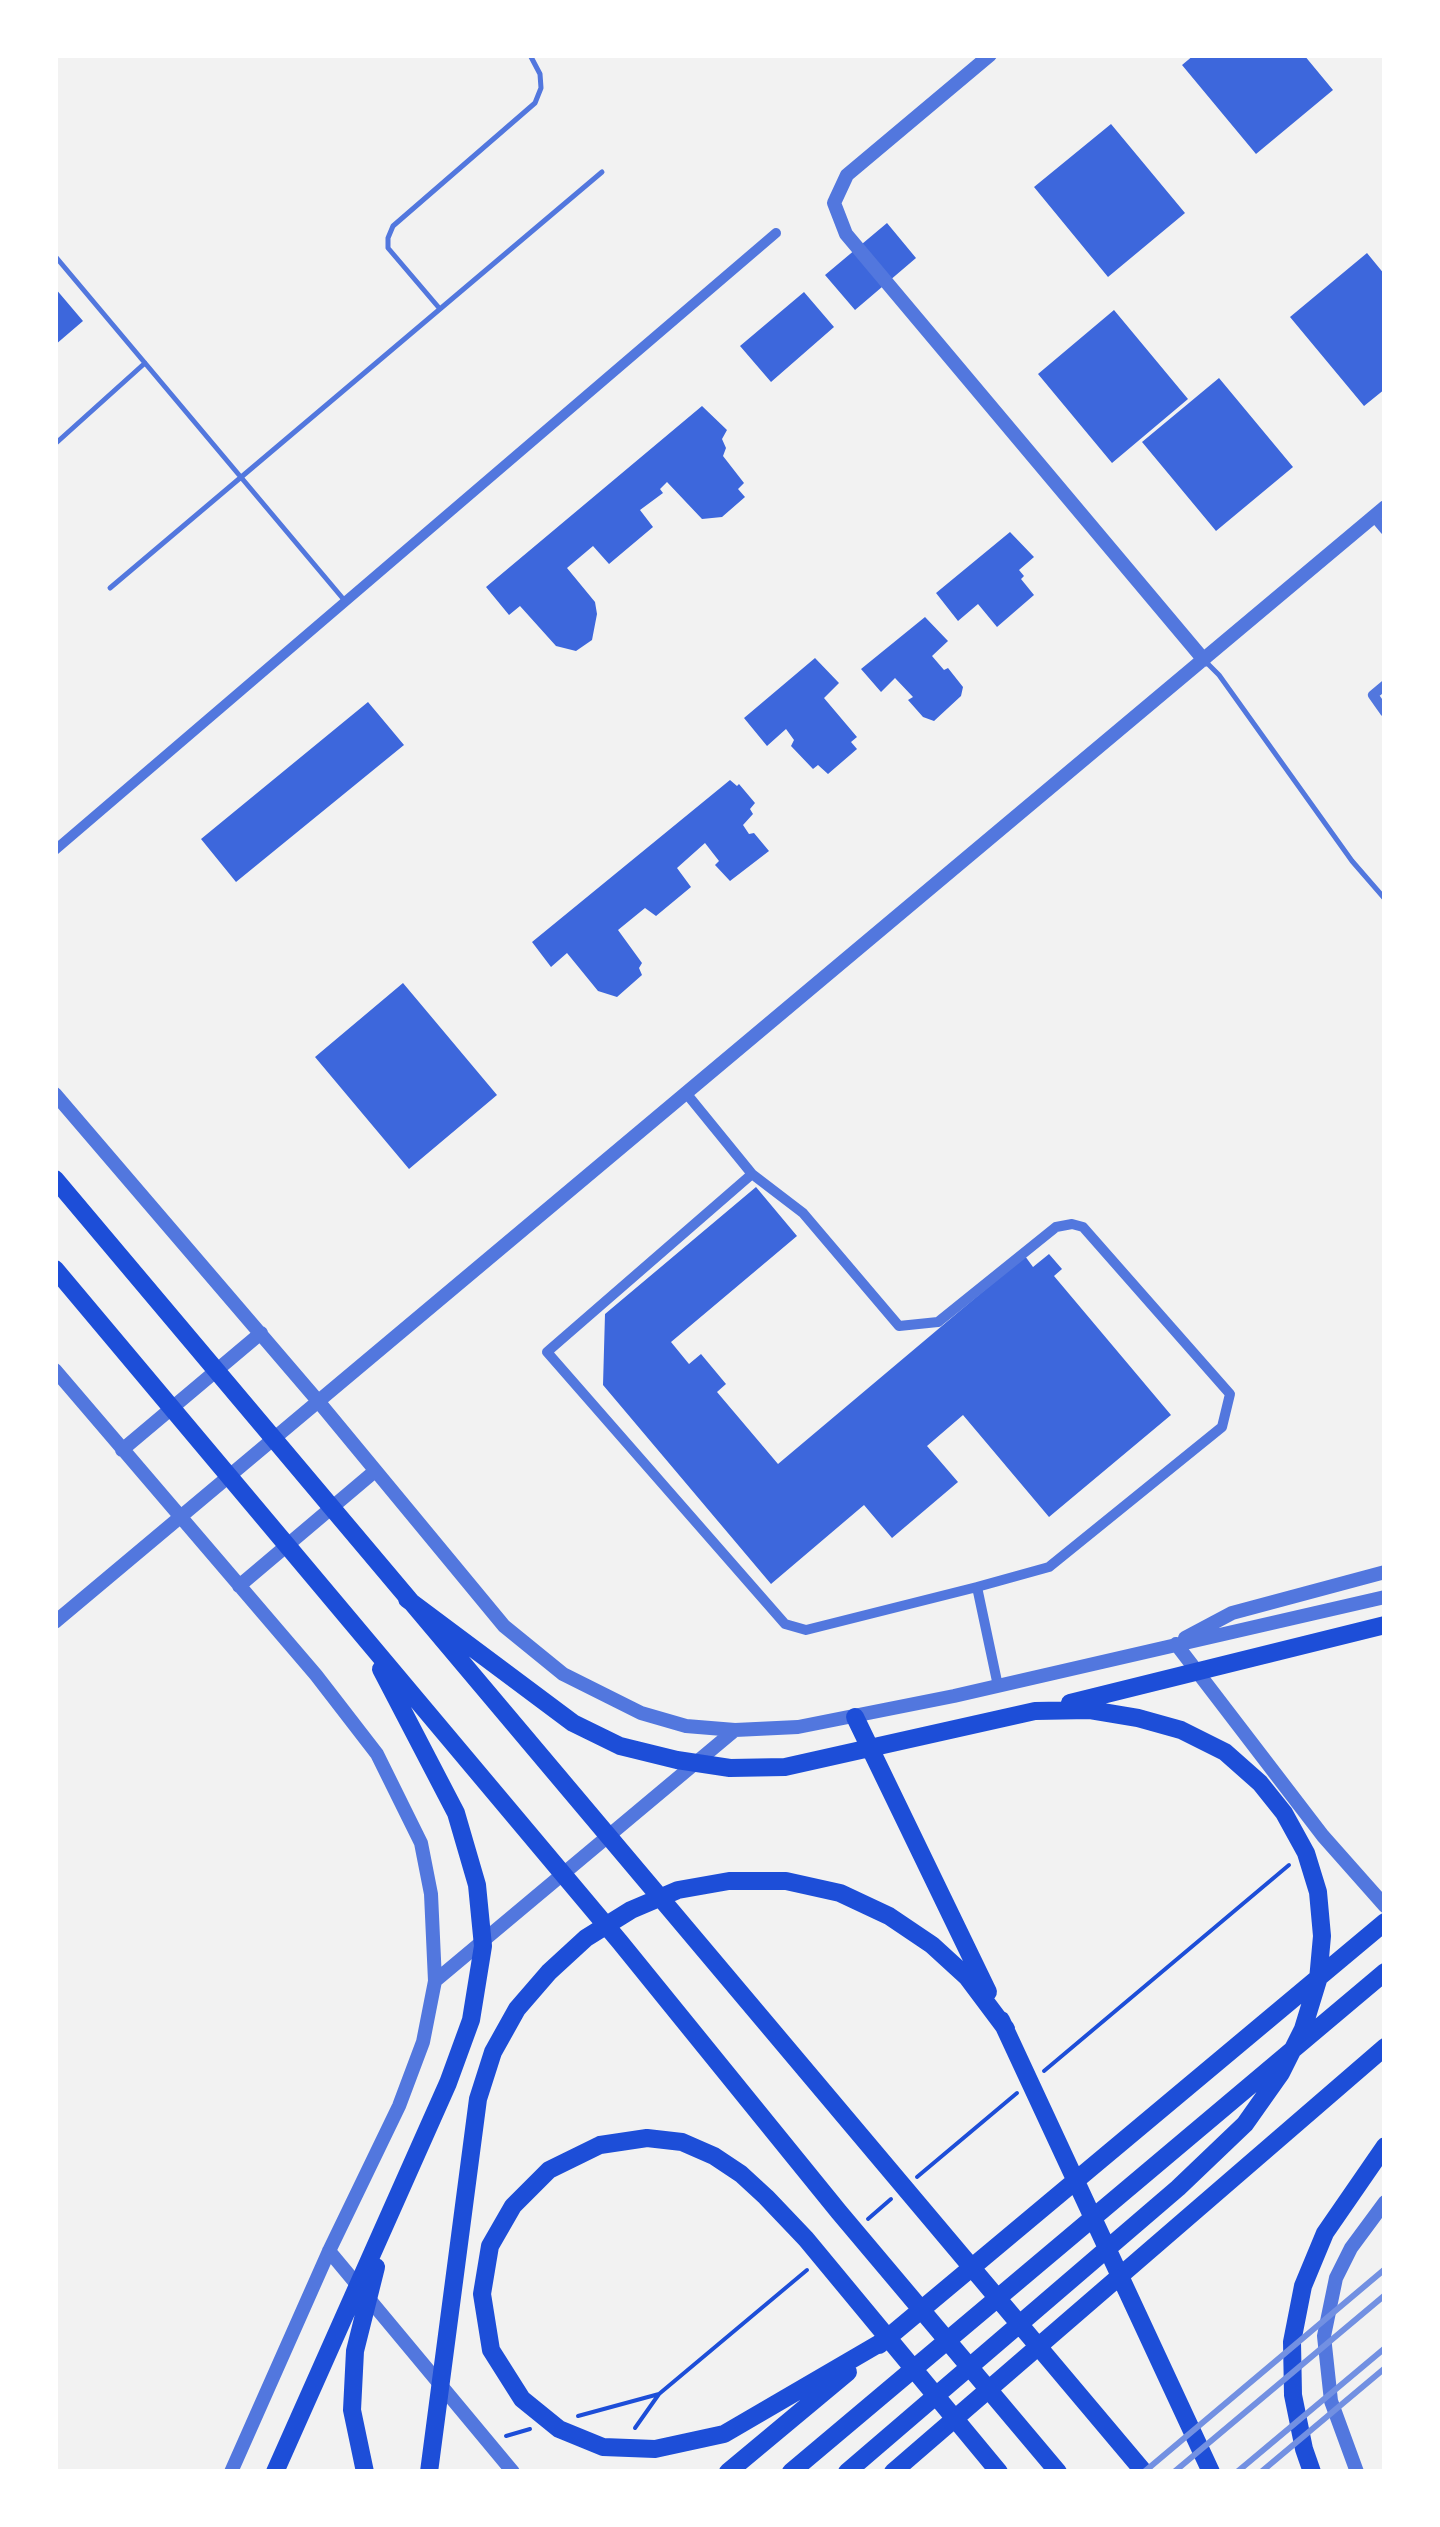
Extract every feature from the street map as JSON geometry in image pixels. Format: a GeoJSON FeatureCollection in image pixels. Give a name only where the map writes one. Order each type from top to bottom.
{"type":"FeatureCollection","features":[{"type":"Feature","properties":{"kind":"highway"},"geometry":{"type":"LineString","coordinates":[[55,1179],[1144,2472]]}},
{"type":"Feature","properties":{"kind":"highway"},"geometry":{"type":"LineString","coordinates":[[55,1269],[1058,2472]]}},
{"type":"Feature","properties":{"kind":"highway"},"geometry":{"type":"LineString","coordinates":[[407,1599],[573,1723],[620,1746],[730,1768],[785,1767],[1035,1712],[1385,1624]]}},
{"type":"Feature","properties":{"kind":"highway"},"geometry":{"type":"LineString","coordinates":[[274,2472],[448,2083],[465,2036],[482,1946],[478,1886],[456,1812],[365,1638]]}},
{"type":"Feature","properties":{"kind":"highway"},"geometry":{"type":"LineString","coordinates":[[847,2472],[1178,2188],[1245,2124],[1281,2073],[1303,2029],[1318,1980],[1322,1936],[1314,1879],[1306,1852],[1284,1813],[1260,1782],[1225,1752],[1181,1730],[1090,1710],[1035,1712]]}},
{"type":"Feature","properties":{"kind":"highway"},"geometry":{"type":"LineString","coordinates":[[855,1718],[1052,2125],[1210,2472]]}},
{"type":"Feature","properties":{"kind":"highway"},"geometry":{"type":"LineString","coordinates":[[430,2463],[468,2155],[492,2052],[517,2009],[586,1938],[632,1910],[678,1890],[728,1881],[786,1881],[840,1893],[888,1916],[932,1945],[967,1977],[1006,2029]]}},
{"type":"Feature","properties":{"kind":"highway"},"geometry":{"type":"LineString","coordinates":[[728,2472],[1385,1922]]}},
{"type":"Feature","properties":{"kind":"highway"},"geometry":{"type":"LineString","coordinates":[[791,2472],[1385,1972]]}},
{"type":"Feature","properties":{"kind":"highway"},"geometry":{"type":"LineString","coordinates":[[893,2472],[1385,2047]]}},
{"type":"Feature","properties":{"kind":"highway"},"geometry":{"type":"LineString","coordinates":[[887,2339],[724,2434],[655,2449],[602,2447],[559,2429],[522,2398],[491,2350],[482,2294],[490,2246],[512,2206],[549,2170],[600,2145],[647,2138],[682,2142],[714,2156],[741,2174],[806,2239],[1000,2472]]}},
{"type":"Feature","properties":{"kind":"highway"},"geometry":{"type":"LineString","coordinates":[[1312,2472],[1293,2396],[1292,2342],[1303,2286],[1326,2233],[1385,2146]]}},
{"type":"Feature","properties":{"kind":"highway"},"geometry":{"type":"LineString","coordinates":[[365,2472],[352,2410],[355,2351],[387,2222]]}},
{"type":"Feature","properties":{"kind":"street"},"geometry":{"type":"LineString","coordinates":[[990,55],[847,175],[834,203],[846,234],[1204,660]]}},
{"type":"Feature","properties":{"kind":"street"},"geometry":{"type":"LineString","coordinates":[[55,850],[776,232]]}},
{"type":"Feature","properties":{"kind":"street"},"geometry":{"type":"LineString","coordinates":[[55,1622],[1380,512],[1385,530]]}},
{"type":"Feature","properties":{"kind":"street"},"geometry":{"type":"LineString","coordinates":[[1385,684],[1372,695],[1385,712]]}},
{"type":"Feature","properties":{"kind":"street"},"geometry":{"type":"LineString","coordinates":[[686,1093],[752,1174],[803,1213],[899,1326],[938,1322],[1056,1227],[1083,1227],[1230,1394],[1222,1426],[1049,1567],[806,1630],[786,1624],[546,1352],[752,1174]]}},
{"type":"Feature","properties":{"kind":"street"},"geometry":{"type":"LineString","coordinates":[[55,1094],[504,1626],[563,1674],[640,1714],[686,1726],[735,1730],[798,1727],[855,1718],[1385,1598]]}},
{"type":"Feature","properties":{"kind":"street"},"geometry":{"type":"LineString","coordinates":[[122,1450],[260,1333]]}},
{"type":"Feature","properties":{"kind":"street"},"geometry":{"type":"LineString","coordinates":[[55,1370],[316,1675],[377,1754],[421,1844],[431,1894],[434,1981],[423,2042],[399,2106],[231,2472]]}},
{"type":"Feature","properties":{"kind":"street"},"geometry":{"type":"LineString","coordinates":[[239,1586],[375,1471]]}},
{"type":"Feature","properties":{"kind":"street"},"geometry":{"type":"LineString","coordinates":[[1176,1644],[1232,1612],[1385,1572]]}},
{"type":"Feature","properties":{"kind":"street"},"geometry":{"type":"LineString","coordinates":[[978,1587],[998,1686]]}},
{"type":"Feature","properties":{"kind":"street"},"geometry":{"type":"LineString","coordinates":[[1176,1644],[1323,1836],[1385,1906]]}},
{"type":"Feature","properties":{"kind":"street"},"geometry":{"type":"LineString","coordinates":[[434,1981],[735,1730]]}},
{"type":"Feature","properties":{"kind":"street"},"geometry":{"type":"LineString","coordinates":[[1357,2472],[1330,2402],[1324,2336],[1336,2278],[1350,2248],[1385,2202]]}},
{"type":"Feature","properties":{"kind":"street"},"geometry":{"type":"LineString","coordinates":[[330,2250],[512,2472]]}},
{"type":"Feature","properties":{"kind":"lane"},"geometry":{"type":"LineString","coordinates":[[440,309],[388,248],[388,238],[393,226],[534,103],[541,88],[540,74],[530,55]]}},
{"type":"Feature","properties":{"kind":"lane"},"geometry":{"type":"LineString","coordinates":[[110,588],[602,172]]}},
{"type":"Feature","properties":{"kind":"lane"},"geometry":{"type":"LineString","coordinates":[[55,256],[345,602]]}},
{"type":"Feature","properties":{"kind":"lane"},"geometry":{"type":"LineString","coordinates":[[55,444],[145,363]]}},
{"type":"Feature","properties":{"kind":"lane"},"geometry":{"type":"LineString","coordinates":[[1204,660],[1219,675],[1352,861],[1385,899]]}},
{"type":"Feature","properties":{"kind":"path"},"geometry":{"type":"LineString","coordinates":[[916,2178],[1293,1861]]}},
{"type":"Feature","properties":{"kind":"path"},"geometry":{"type":"LineString","coordinates":[[856,2229],[901,2191]]}},
{"type":"Feature","properties":{"kind":"path"},"geometry":{"type":"LineString","coordinates":[[659,2394],[810,2268]]}},
{"type":"Feature","properties":{"kind":"building"},"geometry":{"type":"Polygon","coordinates":[[[1194,55],[1304,55],[1333,90],[1256,154],[1182,65],[1194,55]]]}},
{"type":"Feature","properties":{"kind":"building"},"geometry":{"type":"Polygon","coordinates":[[[1111,124],[1185,213],[1108,277],[1034,187],[1111,124]]]}},
{"type":"Feature","properties":{"kind":"building"},"geometry":{"type":"Polygon","coordinates":[[[887,223],[916,258],[855,310],[825,275],[887,223]]]}},
{"type":"Feature","properties":{"kind":"building"},"geometry":{"type":"Polygon","coordinates":[[[1367,253],[1385,275],[1385,389],[1364,406],[1290,317],[1367,253]]]}},
{"type":"Feature","properties":{"kind":"building"},"geometry":{"type":"Polygon","coordinates":[[[55,288],[83,321],[55,345],[55,288]]]}},
{"type":"Feature","properties":{"kind":"building"},"geometry":{"type":"Polygon","coordinates":[[[804,292],[834,327],[771,382],[740,346],[804,292]]]}},
{"type":"Feature","properties":{"kind":"building"},"geometry":{"type":"Polygon","coordinates":[[[1114,310],[1188,399],[1112,463],[1038,374],[1114,310]]]}},
{"type":"Feature","properties":{"kind":"building"},"geometry":{"type":"Polygon","coordinates":[[[1219,378],[1293,467],[1216,531],[1142,442],[1219,378]]]}},
{"type":"Feature","properties":{"kind":"building"},"geometry":{"type":"Polygon","coordinates":[[[702,406],[727,430],[722,439],[726,448],[723,456],[744,483],[738,489],[745,497],[722,517],[702,519],[667,482],[660,489],[663,493],[640,510],[653,527],[609,564],[593,546],[567,568],[595,602],[597,614],[592,640],[576,651],[556,646],[520,606],[509,615],[486,587],[702,406]]]}},
{"type":"Feature","properties":{"kind":"building"},"geometry":{"type":"Polygon","coordinates":[[[1010,532],[1034,557],[1019,570],[1034,595],[997,627],[978,604],[958,621],[936,593],[1010,532]]]}},
{"type":"Feature","properties":{"kind":"building"},"geometry":{"type":"Polygon","coordinates":[[[925,617],[948,641],[932,656],[963,687],[961,696],[934,721],[923,717],[908,700],[913,697],[895,678],[881,692],[861,669],[925,617]]]}},
{"type":"Feature","properties":{"kind":"building"},"geometry":{"type":"Polygon","coordinates":[[[815,658],[839,683],[824,698],[857,737],[851,742],[857,749],[828,774],[818,765],[813,769],[791,746],[794,740],[786,729],[767,746],[744,718],[815,658]]]}},
{"type":"Feature","properties":{"kind":"building"},"geometry":{"type":"Polygon","coordinates":[[[368,702],[404,745],[236,882],[201,839],[368,702]]]}},
{"type":"Feature","properties":{"kind":"building"},"geometry":{"type":"Polygon","coordinates":[[[730,780],[739,784],[755,803],[750,809],[753,814],[743,825],[769,851],[730,881],[715,865],[719,861],[705,843],[677,868],[691,887],[656,916],[645,908],[618,930],[642,963],[642,975],[617,997],[598,991],[567,953],[551,967],[532,942],[730,780]]]}},
{"type":"Feature","properties":{"kind":"building"},"geometry":{"type":"Polygon","coordinates":[[[403,983],[497,1095],[409,1169],[315,1057],[403,983]]]}},
{"type":"Feature","properties":{"kind":"building"},"geometry":{"type":"Polygon","coordinates":[[[756,1187],[797,1236],[671,1342],[689,1364],[701,1354],[726,1384],[717,1392],[778,1464],[1025,1256],[1033,1267],[1049,1254],[1062,1269],[1054,1276],[1171,1415],[1049,1517],[963,1415],[927,1446],[958,1482],[892,1538],[864,1505],[771,1584],[603,1385],[605,1314],[756,1187]]]}},
{"type":"Feature","properties":{"kind":"railway"},"geometry":{"type":"LineString","coordinates":[[1144,2472],[1385,2269]]}},
{"type":"Feature","properties":{"kind":"railway"},"geometry":{"type":"LineString","coordinates":[[1174,2472],[1385,2295]]}},
{"type":"Feature","properties":{"kind":"railway"},"geometry":{"type":"LineString","coordinates":[[1237,2472],[1385,2348]]}},
{"type":"Feature","properties":{"kind":"railway"},"geometry":{"type":"LineString","coordinates":[[1261,2472],[1385,2368]]}}]}
